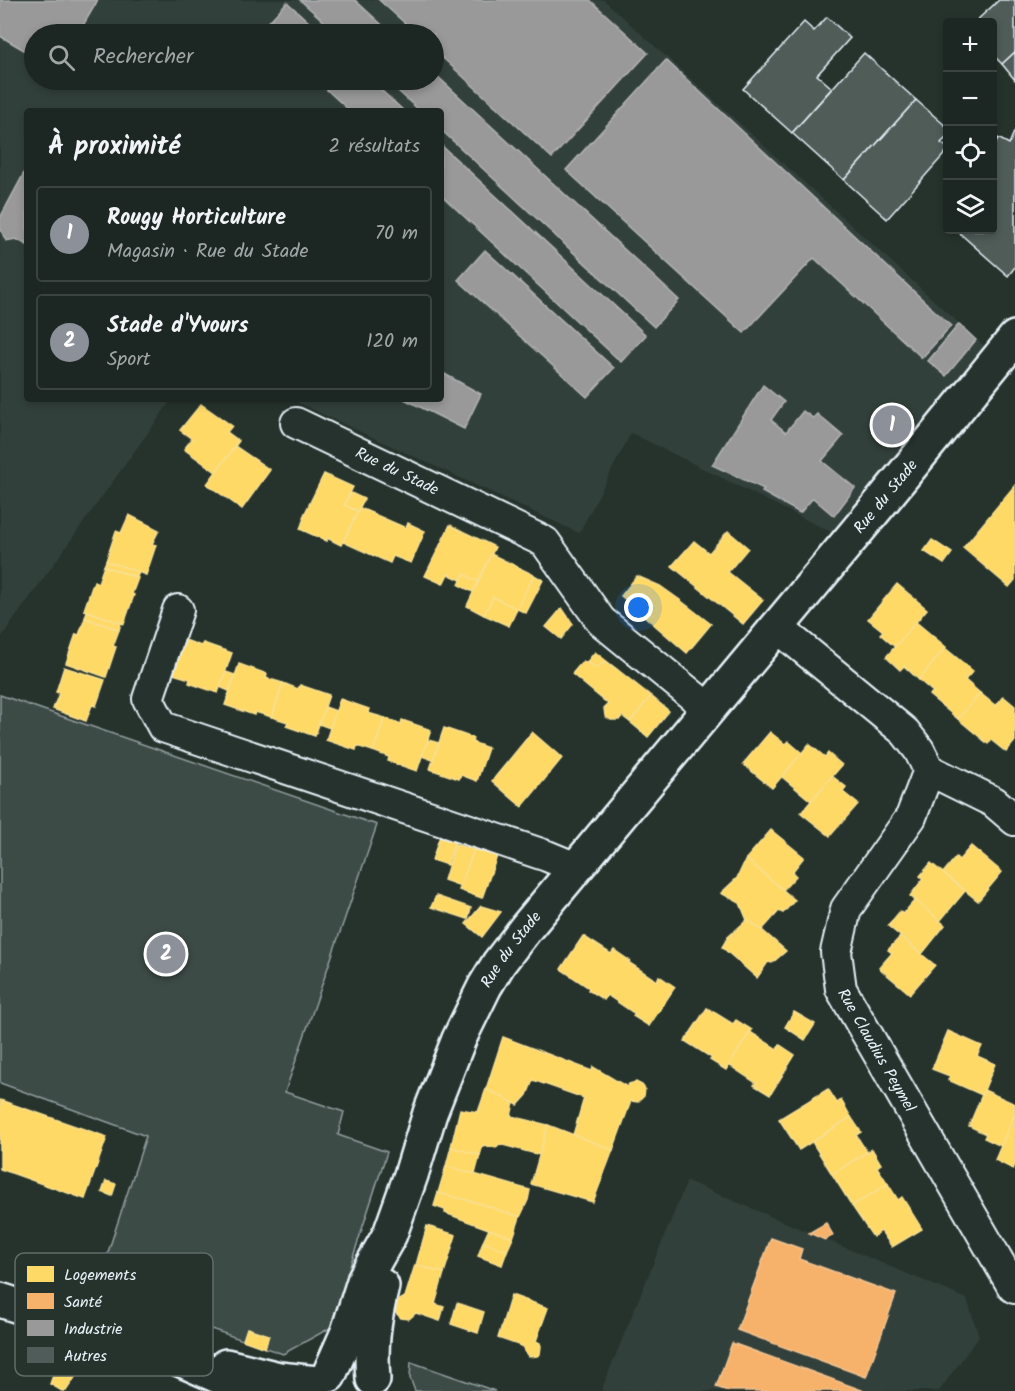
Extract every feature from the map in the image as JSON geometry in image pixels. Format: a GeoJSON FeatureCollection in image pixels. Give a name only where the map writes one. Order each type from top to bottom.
{"type":"FeatureCollection","features":[{"type":"Feature","properties":{"kind":"street","name":"Rue du Stade"},"geometry":{"type":"LineString","coordinates":[[378,1385],[371,1356],[374,1318],[390,1234],[439,1088],[470,1015],[499,963],[1015,338]]}},
{"type":"Feature","properties":{"kind":"street","name":"Rue du Stade"},"geometry":{"type":"LineString","coordinates":[[296,423],[544,542],[601,621],[709,709]]}},
{"type":"Feature","properties":{"kind":"street"},"geometry":{"type":"LineString","coordinates":[[178,610],[148,699],[163,727],[547,856],[576,868]]}},
{"type":"Feature","properties":{"kind":"street"},"geometry":{"type":"LineString","coordinates":[[777,627],[905,732],[919,750],[929,770],[994,802],[1015,820]]}},
{"type":"Feature","properties":{"kind":"street","name":"Rue Claudius Peymel"},"geometry":{"type":"LineString","coordinates":[[929,770],[911,817],[846,909],[836,952],[841,989],[1015,1288]]}},
{"type":"Feature","properties":{"kind":"street","name":"Rue du Stade"},"geometry":{"type":"LineString","coordinates":[[319,1383],[348,1332],[365,1278],[390,1234]]}},
{"type":"Feature","properties":{"kind":"street"},"geometry":{"type":"LineString","coordinates":[[0,1300],[15,1305]]}},
{"type":"Feature","properties":{"kind":"street"},"geometry":{"type":"LineString","coordinates":[[213,1362],[267,1376],[319,1383]]}},
{"type":"Feature","properties":{"kind":"street","name":"Rue du Stade"},"geometry":{"type":"LineString","coordinates":[[319,1383],[340,1372],[352,1371],[363,1374],[378,1385]]}},
{"type":"Feature","properties":{"kind":"street"},"geometry":{"type":"LineString","coordinates":[[213,1374],[252,1391]]}},
{"type":"Feature","properties":{"kind":"shaded area"},"geometry":{"type":"Polygon","coordinates":[[[0,0],[604,0],[985,347],[833,533],[631,433],[579,533],[296,402],[444,402],[444,108],[24,108],[24,402],[170,402],[0,639],[0,0]]]}},
{"type":"Feature","properties":{"kind":"shaded area"},"geometry":{"type":"Polygon","coordinates":[[[0,695],[377,825],[285,1092],[344,1112],[338,1135],[387,1152],[330,1328],[283,1354],[213,1330],[213,1253],[108,1253],[146,1136],[0,1083],[0,695]]]}},
{"type":"Feature","properties":{"kind":"shaded area"},"geometry":{"type":"Polygon","coordinates":[[[687,1181],[967,1299],[979,1336],[939,1391],[601,1391],[687,1181]]]}},
{"type":"Feature","properties":{"kind":"shaded area"},"geometry":{"type":"Polygon","coordinates":[[[411,1362],[495,1391],[415,1391],[410,1378],[411,1362]]]}},
{"type":"Feature","properties":{"kind":"building: Logements"},"geometry":{"type":"Polygon","coordinates":[[[201,404],[232,426],[227,432],[239,441],[216,472],[184,449],[192,439],[180,430],[201,404]]]}},
{"type":"Feature","properties":{"kind":"building: Logements"},"geometry":{"type":"Polygon","coordinates":[[[235,446],[270,470],[242,509],[207,484],[235,446]]]}},
{"type":"Feature","properties":{"kind":"building: Logements"},"geometry":{"type":"Polygon","coordinates":[[[324,474],[353,487],[344,505],[358,511],[341,545],[300,529],[303,517],[324,474]]]}},
{"type":"Feature","properties":{"kind":"building: Logements"},"geometry":{"type":"Polygon","coordinates":[[[1015,485],[1015,580],[1009,587],[963,548],[1015,485]]]}},
{"type":"Feature","properties":{"kind":"building: Logements"},"geometry":{"type":"Polygon","coordinates":[[[351,493],[364,499],[358,511],[344,505],[351,493]]]}},
{"type":"Feature","properties":{"kind":"building: Logements"},"geometry":{"type":"Polygon","coordinates":[[[360,508],[406,528],[408,523],[425,531],[411,563],[393,556],[390,563],[343,542],[360,508]]]}},
{"type":"Feature","properties":{"kind":"building: Logements"},"geometry":{"type":"Polygon","coordinates":[[[129,515],[159,530],[152,544],[156,545],[146,575],[106,561],[116,531],[121,533],[129,515]]]}},
{"type":"Feature","properties":{"kind":"building: Logements"},"geometry":{"type":"Polygon","coordinates":[[[450,525],[495,547],[478,582],[464,574],[461,580],[448,574],[443,584],[425,576],[450,525]]]}},
{"type":"Feature","properties":{"kind":"building: Logements"},"geometry":{"type":"Polygon","coordinates":[[[728,531],[748,548],[728,572],[763,600],[743,624],[672,566],[694,541],[709,553],[728,531]]]}},
{"type":"Feature","properties":{"kind":"building: Logements"},"geometry":{"type":"Polygon","coordinates":[[[932,540],[952,553],[944,564],[924,551],[932,540]]]}},
{"type":"Feature","properties":{"kind":"building: Logements"},"geometry":{"type":"Polygon","coordinates":[[[491,554],[534,575],[517,609],[493,597],[484,615],[467,606],[491,554]]]}},
{"type":"Feature","properties":{"kind":"building: Logements"},"geometry":{"type":"Polygon","coordinates":[[[106,561],[139,572],[137,577],[104,566],[106,561]]]}},
{"type":"Feature","properties":{"kind":"building: Logements"},"geometry":{"type":"Polygon","coordinates":[[[104,566],[138,578],[124,624],[84,610],[94,581],[98,583],[104,566]]]}},
{"type":"Feature","properties":{"kind":"building: Logements"},"geometry":{"type":"Polygon","coordinates":[[[464,574],[478,582],[473,592],[459,585],[464,574]]]}},
{"type":"Feature","properties":{"kind":"building: Logements"},"geometry":{"type":"Polygon","coordinates":[[[534,575],[543,580],[526,613],[517,609],[534,575]]]}},
{"type":"Feature","properties":{"kind":"building: Logements"},"geometry":{"type":"Polygon","coordinates":[[[637,576],[660,586],[711,624],[687,653],[621,596],[637,576]]]}},
{"type":"Feature","properties":{"kind":"building: Logements"},"geometry":{"type":"Polygon","coordinates":[[[897,584],[927,609],[895,647],[880,634],[883,631],[868,619],[897,584]]]}},
{"type":"Feature","properties":{"kind":"building: Logements"},"geometry":{"type":"Polygon","coordinates":[[[493,597],[517,609],[509,626],[484,615],[493,597]]]}},
{"type":"Feature","properties":{"kind":"building: Logements"},"geometry":{"type":"Polygon","coordinates":[[[562,608],[573,624],[561,639],[546,627],[562,608]]]}},
{"type":"Feature","properties":{"kind":"building: Logements"},"geometry":{"type":"Polygon","coordinates":[[[87,611],[121,623],[119,630],[85,618],[87,611]]]}},
{"type":"Feature","properties":{"kind":"building: Logements"},"geometry":{"type":"Polygon","coordinates":[[[85,618],[119,630],[106,677],[66,663],[76,634],[79,635],[85,618]]]}},
{"type":"Feature","properties":{"kind":"building: Logements"},"geometry":{"type":"Polygon","coordinates":[[[916,622],[946,647],[919,680],[904,666],[900,670],[886,657],[916,622]]]}},
{"type":"Feature","properties":{"kind":"building: Logements"},"geometry":{"type":"Polygon","coordinates":[[[185,640],[201,646],[203,643],[232,653],[218,693],[189,683],[190,679],[173,674],[185,640]]]}},
{"type":"Feature","properties":{"kind":"building: Logements"},"geometry":{"type":"Polygon","coordinates":[[[945,648],[973,671],[965,680],[980,693],[958,719],[929,695],[933,692],[919,680],[945,648]]]}},
{"type":"Feature","properties":{"kind":"building: Logements"},"geometry":{"type":"Polygon","coordinates":[[[595,652],[618,670],[604,662],[597,668],[586,663],[595,652]]]}},
{"type":"Feature","properties":{"kind":"building: Logements"},"geometry":{"type":"Polygon","coordinates":[[[583,661],[597,668],[604,662],[651,696],[630,722],[622,716],[619,720],[611,720],[605,716],[604,708],[608,704],[572,674],[583,661]]]}},
{"type":"Feature","properties":{"kind":"building: Logements"},"geometry":{"type":"Polygon","coordinates":[[[239,664],[267,674],[266,678],[283,683],[272,717],[255,712],[254,715],[225,705],[239,664]]]}},
{"type":"Feature","properties":{"kind":"building: Logements"},"geometry":{"type":"Polygon","coordinates":[[[64,667],[105,680],[96,706],[92,705],[86,721],[53,709],[64,667]]]}},
{"type":"Feature","properties":{"kind":"building: Logements"},"geometry":{"type":"Polygon","coordinates":[[[226,672],[235,675],[229,691],[220,687],[226,672]]]}},
{"type":"Feature","properties":{"kind":"building: Logements"},"geometry":{"type":"Polygon","coordinates":[[[283,683],[298,689],[300,685],[329,695],[315,736],[286,726],[288,722],[272,717],[283,683]]]}},
{"type":"Feature","properties":{"kind":"building: Logements"},"geometry":{"type":"Polygon","coordinates":[[[980,693],[996,706],[1003,696],[1015,706],[1015,741],[1006,752],[991,740],[988,744],[958,719],[980,693]]]}},
{"type":"Feature","properties":{"kind":"building: Logements"},"geometry":{"type":"Polygon","coordinates":[[[651,696],[669,711],[648,737],[630,722],[651,696]]]}},
{"type":"Feature","properties":{"kind":"building: Logements"},"geometry":{"type":"Polygon","coordinates":[[[340,699],[369,709],[368,713],[385,718],[373,751],[357,746],[356,750],[326,740],[340,699]]]}},
{"type":"Feature","properties":{"kind":"building: Logements"},"geometry":{"type":"Polygon","coordinates":[[[325,707],[336,711],[330,728],[319,724],[325,707]]]}},
{"type":"Feature","properties":{"kind":"building: Logements"},"geometry":{"type":"Polygon","coordinates":[[[385,718],[401,724],[402,720],[431,730],[417,771],[388,761],[389,757],[373,751],[385,718]]]}},
{"type":"Feature","properties":{"kind":"building: Logements"},"geometry":{"type":"Polygon","coordinates":[[[444,728],[473,738],[472,742],[488,748],[477,781],[461,775],[459,779],[430,769],[444,728]]]}},
{"type":"Feature","properties":{"kind":"building: Logements"},"geometry":{"type":"Polygon","coordinates":[[[532,732],[562,758],[522,807],[492,781],[532,732]]]}},
{"type":"Feature","properties":{"kind":"building: Logements"},"geometry":{"type":"Polygon","coordinates":[[[770,732],[785,744],[788,741],[802,753],[772,788],[743,764],[770,732]]]}},
{"type":"Feature","properties":{"kind":"building: Logements"},"geometry":{"type":"Polygon","coordinates":[[[428,740],[439,743],[433,760],[422,756],[428,740]]]}},
{"type":"Feature","properties":{"kind":"building: Logements"},"geometry":{"type":"Polygon","coordinates":[[[809,744],[825,757],[828,753],[842,765],[811,801],[782,777],[809,744]]]}},
{"type":"Feature","properties":{"kind":"building: Logements"},"geometry":{"type":"Polygon","coordinates":[[[832,776],[846,787],[843,792],[858,804],[830,836],[801,813],[832,776]]]}},
{"type":"Feature","properties":{"kind":"building: Logements"},"geometry":{"type":"Polygon","coordinates":[[[771,830],[804,857],[792,872],[796,876],[783,890],[746,859],[771,830]]]}},
{"type":"Feature","properties":{"kind":"building: Logements"},"geometry":{"type":"Polygon","coordinates":[[[440,836],[455,841],[447,865],[432,860],[440,836]]]}},
{"type":"Feature","properties":{"kind":"building: Logements"},"geometry":{"type":"Polygon","coordinates":[[[455,844],[474,850],[461,886],[444,880],[455,844]]]}},
{"type":"Feature","properties":{"kind":"building: Logements"},"geometry":{"type":"Polygon","coordinates":[[[971,846],[1002,872],[978,901],[943,873],[956,857],[959,860],[971,846]]]}},
{"type":"Feature","properties":{"kind":"building: Logements"},"geometry":{"type":"Polygon","coordinates":[[[474,850],[497,856],[482,898],[459,890],[474,850]]]}},
{"type":"Feature","properties":{"kind":"building: Logements"},"geometry":{"type":"Polygon","coordinates":[[[746,859],[795,900],[783,913],[779,911],[762,930],[747,920],[740,903],[721,893],[737,878],[746,859]]]}},
{"type":"Feature","properties":{"kind":"building: Logements"},"geometry":{"type":"Polygon","coordinates":[[[931,863],[965,891],[940,921],[910,896],[923,879],[920,876],[931,863]]]}},
{"type":"Feature","properties":{"kind":"building: Logements"},"geometry":{"type":"Polygon","coordinates":[[[436,896],[471,908],[468,919],[431,907],[436,896]]]}},
{"type":"Feature","properties":{"kind":"building: Logements"},"geometry":{"type":"Polygon","coordinates":[[[915,900],[945,925],[922,954],[888,926],[900,911],[903,914],[915,900]]]}},
{"type":"Feature","properties":{"kind":"building: Logements"},"geometry":{"type":"Polygon","coordinates":[[[481,906],[501,912],[482,937],[466,924],[481,906]]]}},
{"type":"Feature","properties":{"kind":"building: Logements"},"geometry":{"type":"Polygon","coordinates":[[[747,920],[786,951],[772,963],[768,962],[757,978],[722,947],[728,937],[747,920]]]}},
{"type":"Feature","properties":{"kind":"building: Logements"},"geometry":{"type":"Polygon","coordinates":[[[583,936],[611,954],[614,950],[657,981],[659,976],[675,987],[649,1026],[607,995],[604,1000],[561,969],[583,936]]]}},
{"type":"Feature","properties":{"kind":"building: Logements"},"geometry":{"type":"Polygon","coordinates":[[[900,937],[935,965],[910,994],[879,968],[892,953],[888,950],[900,937]]]}},
{"type":"Feature","properties":{"kind":"building: Logements"},"geometry":{"type":"Polygon","coordinates":[[[707,1008],[733,1024],[736,1020],[752,1030],[726,1070],[685,1041],[707,1008]]]}},
{"type":"Feature","properties":{"kind":"building: Logements"},"geometry":{"type":"Polygon","coordinates":[[[794,1012],[815,1024],[805,1040],[785,1027],[794,1012]]]}},
{"type":"Feature","properties":{"kind":"building: Logements"},"geometry":{"type":"Polygon","coordinates":[[[948,1031],[982,1046],[977,1056],[995,1064],[982,1095],[948,1080],[950,1076],[932,1069],[948,1031]]]}},
{"type":"Feature","properties":{"kind":"building: Logements"},"geometry":{"type":"Polygon","coordinates":[[[750,1032],[777,1049],[780,1045],[795,1055],[770,1095],[729,1065],[750,1032]]]}},
{"type":"Feature","properties":{"kind":"building: Logements"},"geometry":{"type":"Polygon","coordinates":[[[503,1037],[592,1071],[593,1067],[627,1087],[636,1082],[642,1085],[645,1089],[644,1096],[638,1102],[631,1101],[613,1150],[573,1135],[584,1098],[533,1080],[527,1095],[518,1105],[486,1089],[503,1037]]]}},
{"type":"Feature","properties":{"kind":"building: Logements"},"geometry":{"type":"Polygon","coordinates":[[[486,1089],[514,1103],[511,1116],[548,1125],[540,1155],[499,1144],[496,1148],[483,1145],[480,1155],[451,1147],[460,1109],[478,1112],[486,1089]]]}},
{"type":"Feature","properties":{"kind":"building: Logements"},"geometry":{"type":"Polygon","coordinates":[[[828,1089],[837,1103],[841,1100],[851,1117],[799,1150],[779,1119],[828,1089]]]}},
{"type":"Feature","properties":{"kind":"building: Logements"},"geometry":{"type":"Polygon","coordinates":[[[984,1090],[1015,1104],[1015,1113],[1001,1146],[984,1138],[986,1134],[969,1126],[984,1090]]]}},
{"type":"Feature","properties":{"kind":"building: Logements"},"geometry":{"type":"Polygon","coordinates":[[[0,1100],[107,1137],[85,1199],[0,1169],[0,1100]]]}},
{"type":"Feature","properties":{"kind":"building: Logements"},"geometry":{"type":"Polygon","coordinates":[[[1015,1113],[1015,1165],[1013,1169],[995,1160],[1015,1113]]]}},
{"type":"Feature","properties":{"kind":"building: Logements"},"geometry":{"type":"Polygon","coordinates":[[[851,1117],[861,1132],[856,1135],[867,1152],[832,1174],[812,1142],[851,1117]]]}},
{"type":"Feature","properties":{"kind":"building: Logements"},"geometry":{"type":"Polygon","coordinates":[[[548,1125],[613,1150],[593,1202],[531,1184],[548,1125]]]}},
{"type":"Feature","properties":{"kind":"building: Logements"},"geometry":{"type":"Polygon","coordinates":[[[451,1147],[480,1155],[475,1174],[446,1166],[451,1147]]]}},
{"type":"Feature","properties":{"kind":"building: Logements"},"geometry":{"type":"Polygon","coordinates":[[[872,1149],[881,1164],[877,1167],[888,1184],[852,1206],[832,1174],[872,1149]]]}},
{"type":"Feature","properties":{"kind":"building: Logements"},"geometry":{"type":"Polygon","coordinates":[[[446,1166],[530,1190],[520,1217],[438,1193],[446,1166]]]}},
{"type":"Feature","properties":{"kind":"building: Logements"},"geometry":{"type":"Polygon","coordinates":[[[106,1181],[116,1184],[112,1196],[102,1192],[106,1181]]]}},
{"type":"Feature","properties":{"kind":"building: Logements"},"geometry":{"type":"Polygon","coordinates":[[[888,1184],[898,1200],[902,1197],[922,1229],[892,1247],[881,1231],[873,1237],[852,1206],[888,1184]]]}},
{"type":"Feature","properties":{"kind":"building: Logements"},"geometry":{"type":"Polygon","coordinates":[[[438,1193],[520,1217],[513,1238],[445,1213],[445,1210],[434,1206],[438,1193]]]}},
{"type":"Feature","properties":{"kind":"building: Logements"},"geometry":{"type":"Polygon","coordinates":[[[427,1226],[456,1235],[444,1273],[416,1265],[427,1226]]]}},
{"type":"Feature","properties":{"kind":"building: Logements"},"geometry":{"type":"Polygon","coordinates":[[[489,1229],[513,1238],[507,1251],[483,1242],[489,1229]]]}},
{"type":"Feature","properties":{"kind":"building: Logements"},"geometry":{"type":"Polygon","coordinates":[[[483,1242],[507,1251],[502,1265],[478,1256],[483,1242]]]}},
{"type":"Feature","properties":{"kind":"building: Logements"},"geometry":{"type":"Polygon","coordinates":[[[415,1265],[444,1273],[435,1304],[444,1307],[440,1321],[416,1313],[409,1319],[401,1318],[395,1312],[398,1301],[405,1297],[415,1265]]]}},
{"type":"Feature","properties":{"kind":"building: Logements"},"geometry":{"type":"Polygon","coordinates":[[[511,1295],[548,1308],[536,1341],[541,1346],[540,1354],[537,1356],[529,1357],[524,1347],[498,1338],[511,1295]]]}},
{"type":"Feature","properties":{"kind":"building: Logements"},"geometry":{"type":"Polygon","coordinates":[[[457,1303],[484,1312],[478,1333],[451,1324],[457,1303]]]}},
{"type":"Feature","properties":{"kind":"building: Logements"},"geometry":{"type":"Polygon","coordinates":[[[247,1328],[269,1335],[265,1348],[243,1340],[247,1328]]]}},
{"type":"Feature","properties":{"kind":"building: Logements"},"geometry":{"type":"Polygon","coordinates":[[[53,1376],[76,1376],[66,1391],[50,1384],[53,1376]]]}},
{"type":"Feature","properties":{"kind":"building: Santé"},"geometry":{"type":"Polygon","coordinates":[[[826,1223],[833,1235],[825,1240],[809,1233],[826,1223]]]}},
{"type":"Feature","properties":{"kind":"building: Santé"},"geometry":{"type":"Polygon","coordinates":[[[771,1238],[802,1249],[799,1259],[896,1294],[866,1377],[737,1330],[771,1238]]]}},
{"type":"Feature","properties":{"kind":"building: Santé"},"geometry":{"type":"Polygon","coordinates":[[[732,1343],[862,1390],[728,1391],[716,1387],[732,1343]]]}},
{"type":"Feature","properties":{"kind":"building: Industrie"},"geometry":{"type":"Polygon","coordinates":[[[0,0],[98,0],[84,24],[24,24],[24,50],[0,36],[0,0]]]}},
{"type":"Feature","properties":{"kind":"building: Industrie"},"geometry":{"type":"Polygon","coordinates":[[[300,0],[355,0],[381,24],[327,24],[300,0]]]}},
{"type":"Feature","properties":{"kind":"building: Industrie"},"geometry":{"type":"Polygon","coordinates":[[[379,0],[590,0],[648,53],[552,158],[444,59],[444,24],[406,24],[379,0]]]}},
{"type":"Feature","properties":{"kind":"building: Industrie"},"geometry":{"type":"Polygon","coordinates":[[[287,2],[311,24],[267,24],[287,2]]]}},
{"type":"Feature","properties":{"kind":"building: Industrie"},"geometry":{"type":"Polygon","coordinates":[[[666,60],[951,326],[922,358],[814,258],[744,333],[566,170],[666,60]]]}},
{"type":"Feature","properties":{"kind":"building: Industrie"},"geometry":{"type":"Polygon","coordinates":[[[444,82],[679,300],[654,327],[444,133],[444,108],[417,108],[397,90],[444,90],[444,82]]]}},
{"type":"Feature","properties":{"kind":"building: Industrie"},"geometry":{"type":"Polygon","coordinates":[[[327,90],[381,90],[401,108],[347,108],[327,90]]]}},
{"type":"Feature","properties":{"kind":"building: Industrie"},"geometry":{"type":"Polygon","coordinates":[[[444,148],[646,335],[621,362],[444,198],[444,148]]]}},
{"type":"Feature","properties":{"kind":"building: Industrie"},"geometry":{"type":"Polygon","coordinates":[[[24,173],[24,243],[16,239],[6,241],[0,228],[0,218],[24,173]]]}},
{"type":"Feature","properties":{"kind":"building: Industrie"},"geometry":{"type":"Polygon","coordinates":[[[485,250],[614,368],[587,397],[458,280],[485,250]]]}},
{"type":"Feature","properties":{"kind":"building: Industrie"},"geometry":{"type":"Polygon","coordinates":[[[959,324],[976,340],[946,376],[928,361],[959,324]]]}},
{"type":"Feature","properties":{"kind":"building: Industrie"},"geometry":{"type":"Polygon","coordinates":[[[444,374],[481,394],[464,429],[410,402],[444,402],[444,374]]]}},
{"type":"Feature","properties":{"kind":"building: Industrie"},"geometry":{"type":"Polygon","coordinates":[[[763,385],[784,402],[771,420],[786,432],[803,411],[813,418],[817,414],[843,436],[822,461],[855,488],[834,516],[813,498],[800,513],[762,492],[764,489],[712,465],[763,385]]]}},
{"type":"Feature","properties":{"kind":"building: Autres"},"geometry":{"type":"Polygon","coordinates":[[[999,0],[1015,0],[1015,52],[1002,64],[997,59],[997,18],[979,18],[999,0]]]}},
{"type":"Feature","properties":{"kind":"building: Autres"},"geometry":{"type":"Polygon","coordinates":[[[827,17],[850,38],[817,75],[832,88],[792,133],[743,89],[804,22],[814,31],[827,17]]]}},
{"type":"Feature","properties":{"kind":"building: Autres"},"geometry":{"type":"Polygon","coordinates":[[[1015,52],[1015,80],[1002,64],[1015,52]]]}},
{"type":"Feature","properties":{"kind":"building: Autres"},"geometry":{"type":"Polygon","coordinates":[[[864,53],[916,100],[844,180],[792,133],[864,53]]]}},
{"type":"Feature","properties":{"kind":"building: Autres"},"geometry":{"type":"Polygon","coordinates":[[[916,100],[943,124],[941,143],[943,156],[887,219],[844,180],[916,100]]]}},
{"type":"Feature","properties":{"kind":"building: Autres"},"geometry":{"type":"Polygon","coordinates":[[[1015,130],[1015,267],[1008,276],[961,234],[997,234],[997,140],[998,138],[1009,144],[1015,130]]]}},
{"type":"Feature","properties":{"kind":"place","name":"Rougy Horticulture"},"geometry":{"type":"Point","coordinates":[892,425]}},
{"type":"Feature","properties":{"kind":"place","name":"Stade d'Yvours"},"geometry":{"type":"Point","coordinates":[166,954]}}]}
